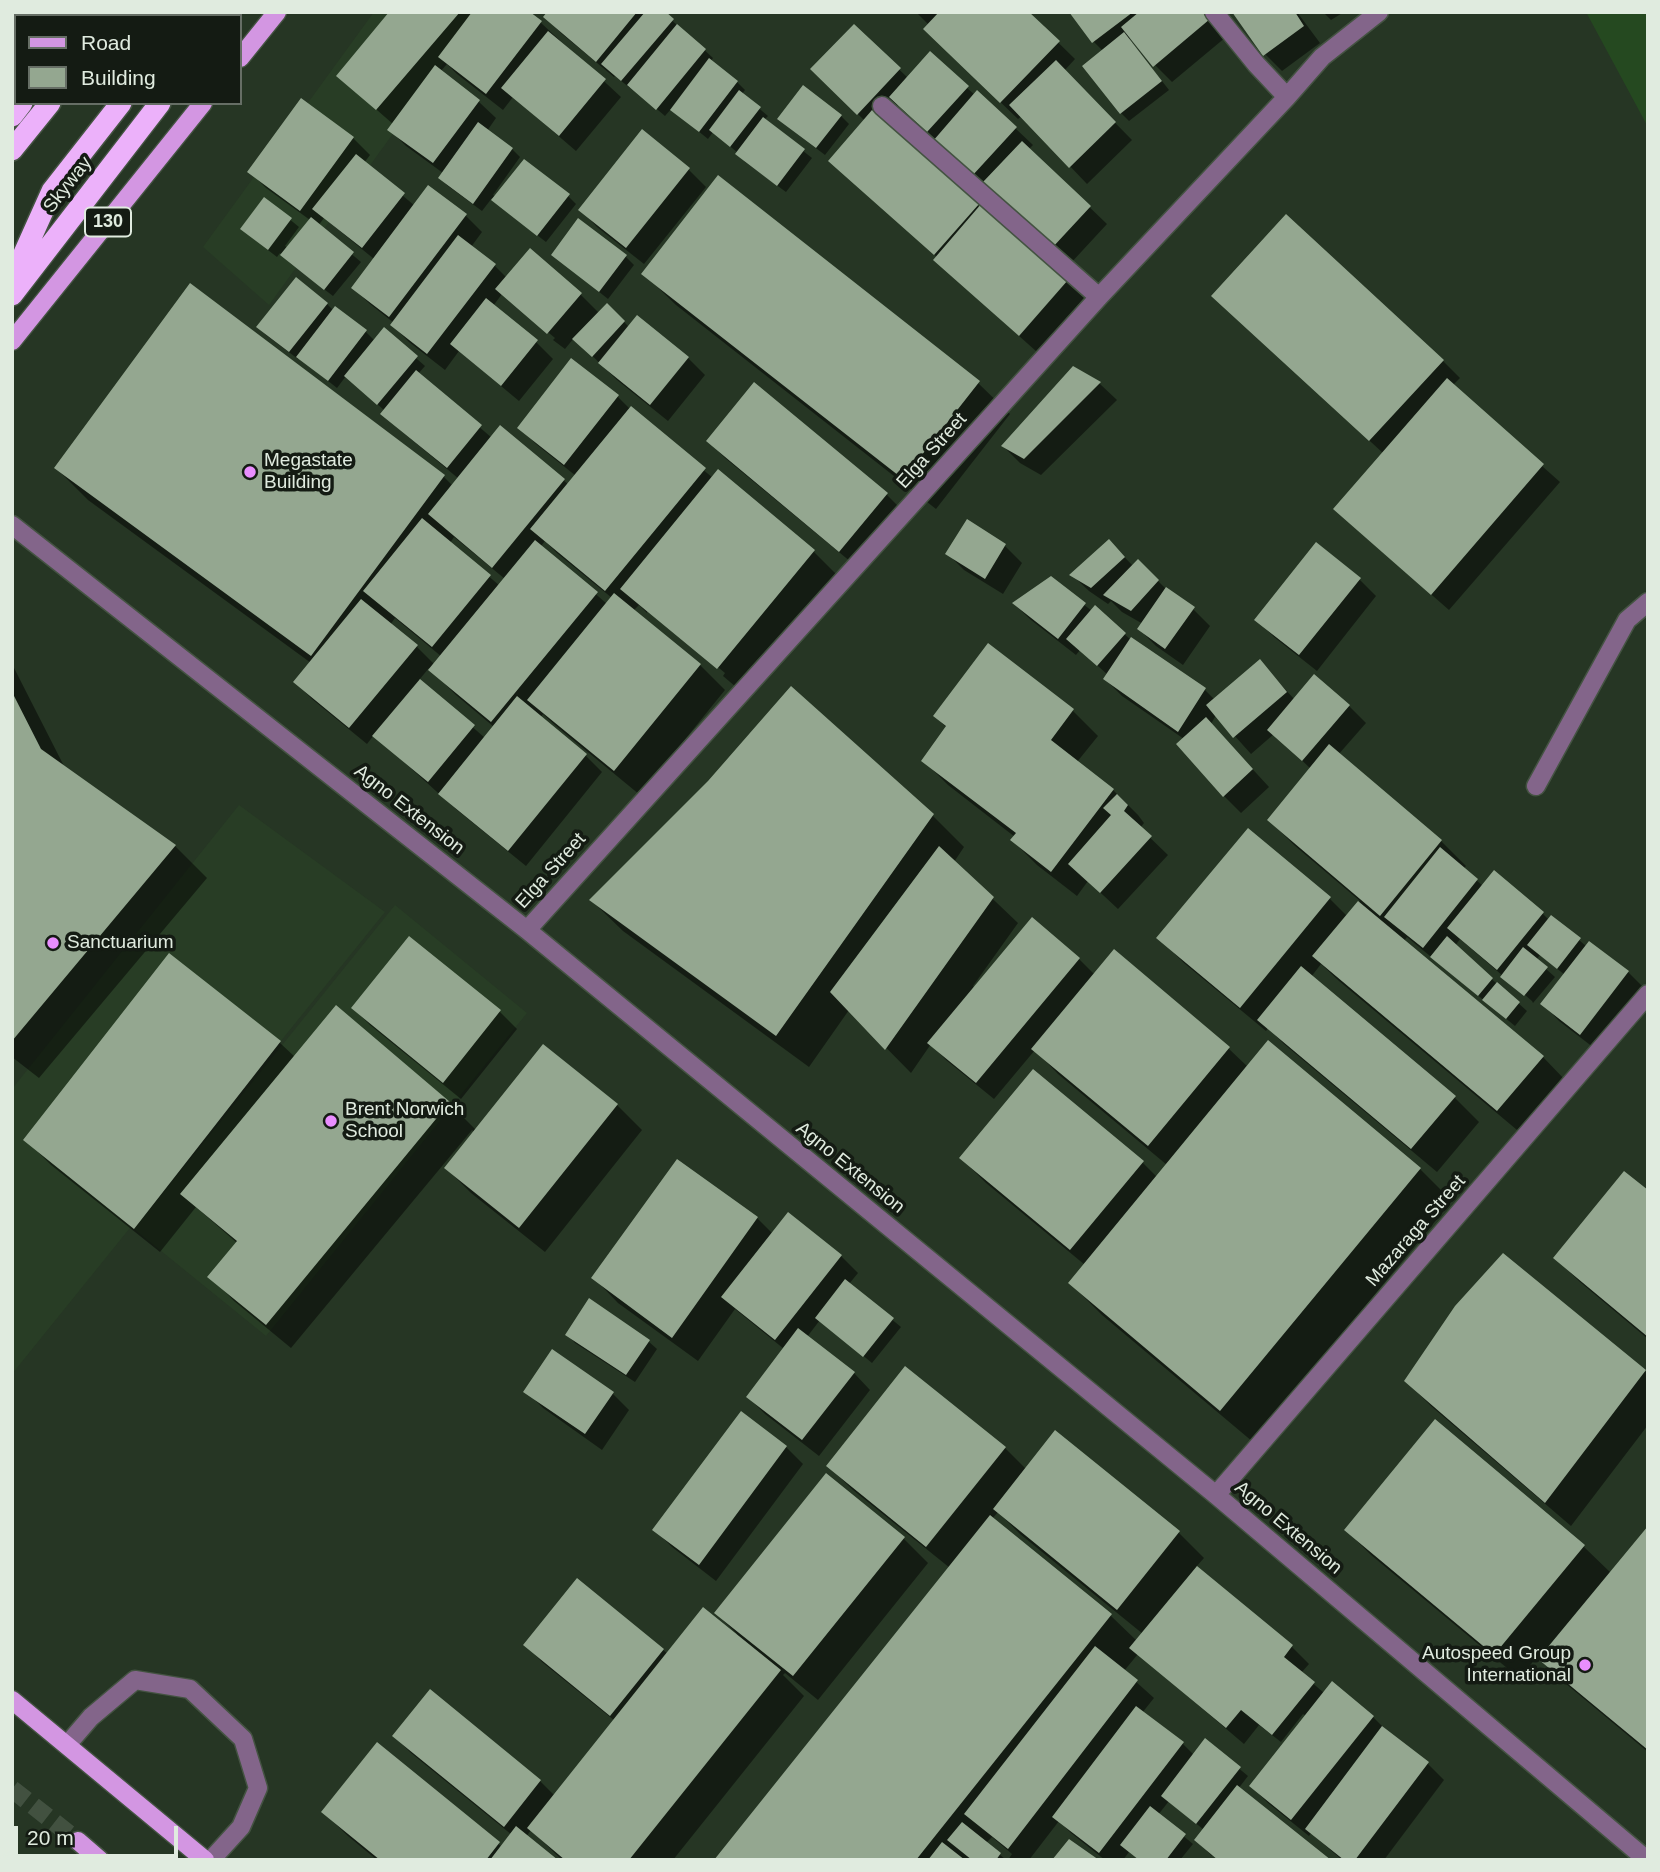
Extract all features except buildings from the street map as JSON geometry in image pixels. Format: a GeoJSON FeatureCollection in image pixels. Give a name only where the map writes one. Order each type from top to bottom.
{"type":"FeatureCollection","features":[{"type":"Feature","properties":{"kind":"highway"},"geometry":{"type":"LineString","coordinates":[[12,150],[48,105]]}},
{"type":"Feature","properties":{"kind":"highway"},"geometry":{"type":"LineString","coordinates":[[12,280],[52,191],[119,105]]}},
{"type":"Feature","properties":{"kind":"highway","name":"Skyway"},"geometry":{"type":"LineString","coordinates":[[12,295],[158,105]]}},
{"type":"Feature","properties":{"kind":"main road"},"geometry":{"type":"LineString","coordinates":[[242,56],[277,12]]}},
{"type":"Feature","properties":{"kind":"main road","name":"130"},"geometry":{"type":"LineString","coordinates":[[12,341],[202,105]]}},
{"type":"Feature","properties":{"kind":"main road"},"geometry":{"type":"LineString","coordinates":[[12,1700],[205,1860]]}},
{"type":"Feature","properties":{"kind":"main road"},"geometry":{"type":"LineString","coordinates":[[78,1841],[100,1860]]}},
{"type":"Feature","properties":{"kind":"street"},"geometry":{"type":"LineString","coordinates":[[1214,12],[1287,97]]}},
{"type":"Feature","properties":{"kind":"street","name":"Elga Street"},"geometry":{"type":"LineString","coordinates":[[527,930],[1099,297],[1287,97],[1321,57],[1379,12]]}},
{"type":"Feature","properties":{"kind":"street"},"geometry":{"type":"LineString","coordinates":[[882,106],[1099,297]]}},
{"type":"Feature","properties":{"kind":"street","name":"Agno Extension"},"geometry":{"type":"LineString","coordinates":[[12,525],[527,930],[1216,1495],[1647,1860]]}},
{"type":"Feature","properties":{"kind":"street"},"geometry":{"type":"LineString","coordinates":[[1536,786],[1627,620],[1648,602]]}},
{"type":"Feature","properties":{"kind":"street","name":"Mazaraga Street"},"geometry":{"type":"LineString","coordinates":[[1216,1495],[1648,994]]}},
{"type":"Feature","properties":{"kind":"street"},"geometry":{"type":"LineString","coordinates":[[67,1745],[92,1717],[135,1680],[190,1689],[243,1739],[258,1788],[240,1828],[211,1860]]}},
{"type":"Feature","properties":{"kind":"shaded area"},"geometry":{"type":"Polygon","coordinates":[[[374,12],[481,12],[269,305],[203,247],[374,12]]]}},
{"type":"Feature","properties":{"kind":"shaded area"},"geometry":{"type":"Polygon","coordinates":[[[1586,12],[1648,12],[1648,127],[1586,12]]]}},
{"type":"Feature","properties":{"kind":"shaded area"},"geometry":{"type":"Polygon","coordinates":[[[239,805],[385,912],[12,1374],[12,1089],[239,805]]]}},
{"type":"Feature","properties":{"kind":"shaded area","name":"Brent Norwich School"},"geometry":{"type":"Polygon","coordinates":[[[395,905],[527,1013],[266,1336],[134,1229],[395,905]]]}},
{"type":"Feature","properties":{"kind":"tunnel"},"geometry":{"type":"LineString","coordinates":[[12,1789],[78,1841]]}},
{"type":"Feature","properties":{"kind":"place","name":"Megastate Building"},"geometry":{"type":"Point","coordinates":[250,472]}},
{"type":"Feature","properties":{"kind":"place","name":"Sanctuarium"},"geometry":{"type":"Point","coordinates":[53,943]}},
{"type":"Feature","properties":{"kind":"place","name":"Brent Norwich School"},"geometry":{"type":"Point","coordinates":[331,1121]}},
{"type":"Feature","properties":{"kind":"place","name":"Autospeed Group International"},"geometry":{"type":"Point","coordinates":[1585,1665]}}]}
